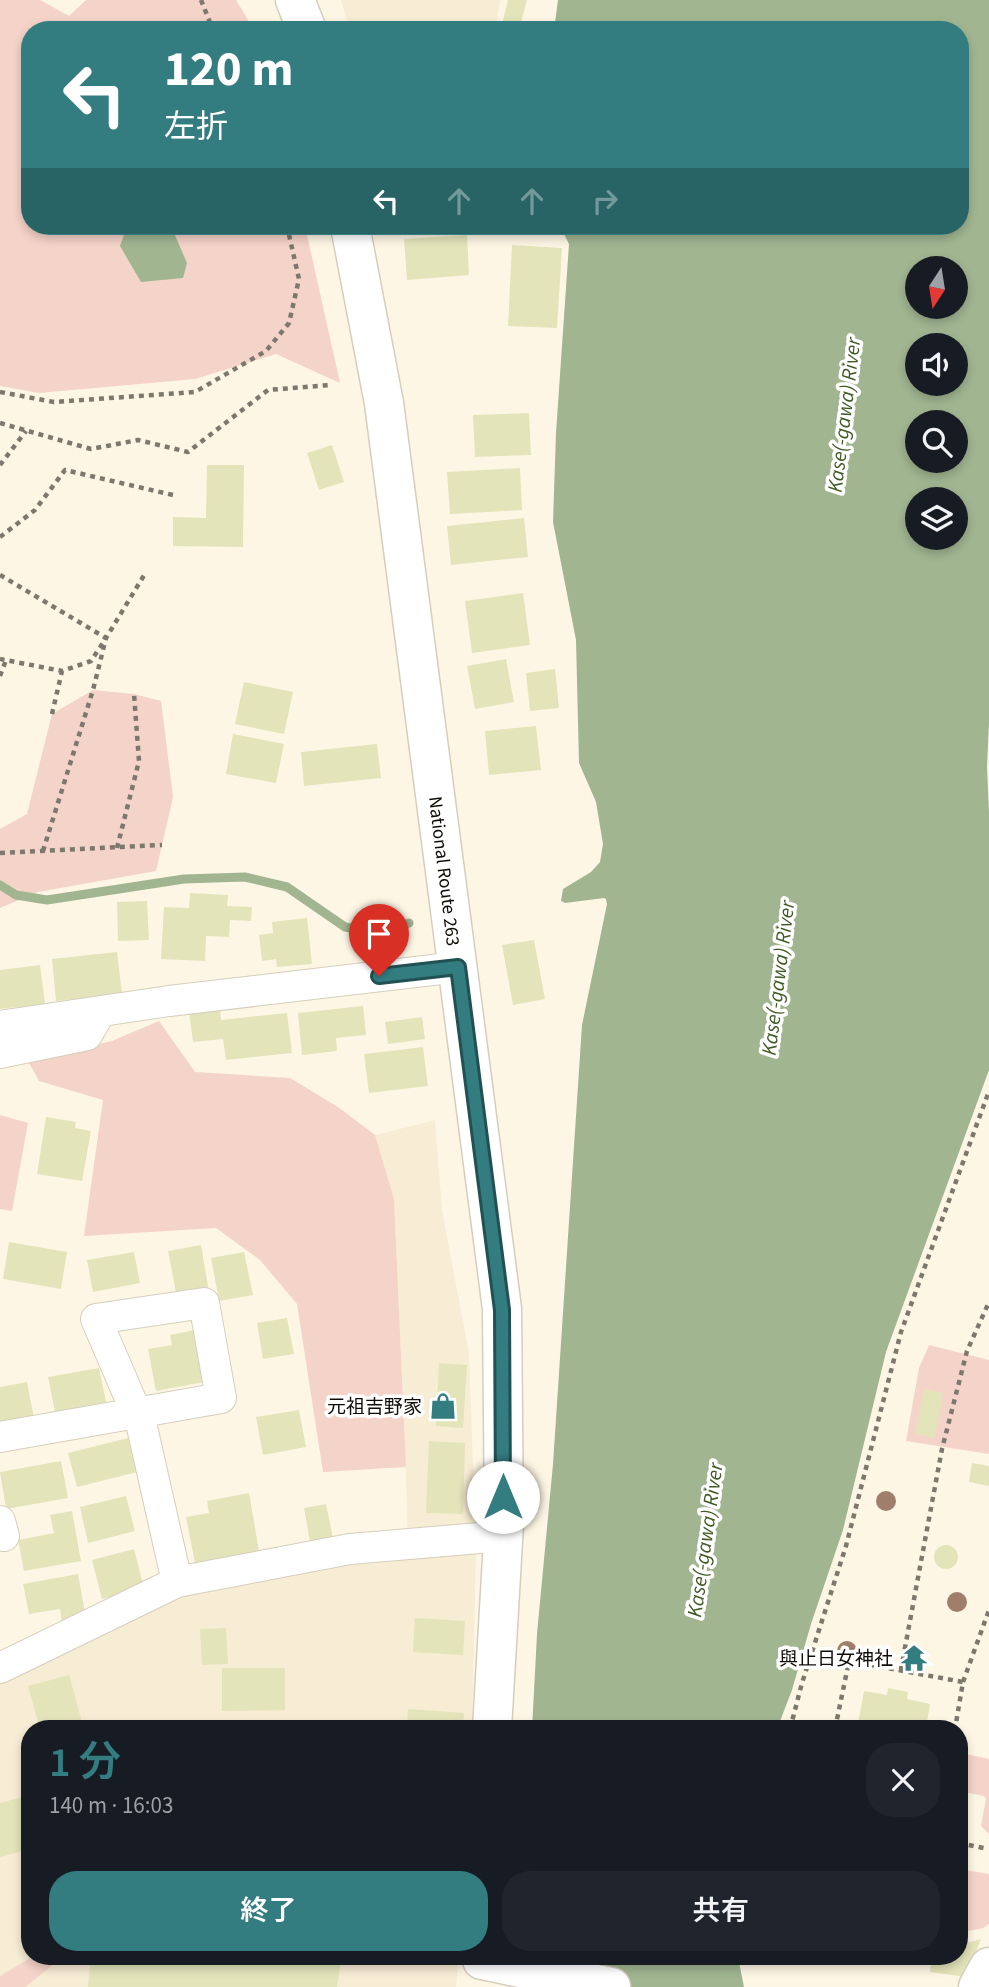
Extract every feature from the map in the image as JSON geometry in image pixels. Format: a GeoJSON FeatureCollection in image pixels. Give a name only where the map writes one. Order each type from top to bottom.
{"type":"FeatureCollection","features":[{"type":"Feature","properties":{"kind":"main road"},"geometry":{"type":"LineString","coordinates":[[295,0],[305,21]]}},
{"type":"Feature","properties":{"kind":"main road"},"geometry":{"type":"LineString","coordinates":[[303,0],[307,21]]}},
{"type":"Feature","properties":{"kind":"main road","name":"National Route 263"},"geometry":{"type":"LineString","coordinates":[[352,235],[384,403],[502,1310],[503,1536],[493,1720]]}},
{"type":"Feature","properties":{"kind":"main road"},"geometry":{"type":"LineString","coordinates":[[978,1987],[989,1967]]}},
{"type":"Feature","properties":{"kind":"main road"},"geometry":{"type":"LineString","coordinates":[[489,1968],[611,1987]]}},
{"type":"Feature","properties":{"kind":"street"},"geometry":{"type":"LineString","coordinates":[[0,1026],[458,967]]}},
{"type":"Feature","properties":{"kind":"street"},"geometry":{"type":"LineString","coordinates":[[0,1053],[88,1035],[101,1011]]}},
{"type":"Feature","properties":{"kind":"street"},"geometry":{"type":"LineString","coordinates":[[0,1437],[136,1412],[221,1398],[204,1303],[96,1319],[136,1412],[142,1427],[177,1582]]}},
{"type":"Feature","properties":{"kind":"street"},"geometry":{"type":"LineString","coordinates":[[0,1668],[177,1582],[350,1549],[503,1536]]}},
{"type":"Feature","properties":{"kind":"path"},"geometry":{"type":"LineString","coordinates":[[201,0],[209,21]]}},
{"type":"Feature","properties":{"kind":"path"},"geometry":{"type":"LineString","coordinates":[[0,392],[54,402],[195,392],[267,351],[289,323],[299,279],[289,235]]}},
{"type":"Feature","properties":{"kind":"path"},"geometry":{"type":"LineString","coordinates":[[0,423],[91,449],[138,440],[188,452],[268,390],[330,385]]}},
{"type":"Feature","properties":{"kind":"path"},"geometry":{"type":"LineString","coordinates":[[0,465],[26,431]]}},
{"type":"Feature","properties":{"kind":"path"},"geometry":{"type":"LineString","coordinates":[[0,537],[34,510],[65,470],[173,495]]}},
{"type":"Feature","properties":{"kind":"path"},"geometry":{"type":"LineString","coordinates":[[0,676],[3,659],[62,671],[91,661],[145,572]]}},
{"type":"Feature","properties":{"kind":"path"},"geometry":{"type":"LineString","coordinates":[[0,575],[106,638]]}},
{"type":"Feature","properties":{"kind":"path"},"geometry":{"type":"LineString","coordinates":[[43,851],[93,690],[106,638]]}},
{"type":"Feature","properties":{"kind":"path"},"geometry":{"type":"LineString","coordinates":[[52,713],[62,671]]}},
{"type":"Feature","properties":{"kind":"path"},"geometry":{"type":"LineString","coordinates":[[117,848],[139,761],[134,695]]}},
{"type":"Feature","properties":{"kind":"path"},"geometry":{"type":"LineString","coordinates":[[0,853],[162,845]]}},
{"type":"Feature","properties":{"kind":"path"},"geometry":{"type":"LineString","coordinates":[[792,1720],[846,1546],[901,1332],[989,1091]]}},
{"type":"Feature","properties":{"kind":"path"},"geometry":{"type":"LineString","coordinates":[[901,1669],[942,1449],[967,1351],[989,1302]]}},
{"type":"Feature","properties":{"kind":"path"},"geometry":{"type":"LineString","coordinates":[[957,1720],[963,1682],[989,1610]]}},
{"type":"Feature","properties":{"kind":"path"},"geometry":{"type":"LineString","coordinates":[[837,1720],[849,1661],[963,1682]]}},
{"type":"Feature","properties":{"kind":"path"},"geometry":{"type":"LineString","coordinates":[[968,1845],[988,1849]]}},
{"type":"Feature","properties":{"kind":"shaded area"},"geometry":{"type":"Polygon","coordinates":[[[0,0],[40,0],[69,16],[86,0],[236,0],[249,21],[21,21],[21,235],[307,235],[340,383],[276,354],[195,379],[39,393],[0,386],[0,0]]]}},
{"type":"Feature","properties":{"kind":"shaded area"},"geometry":{"type":"Polygon","coordinates":[[[341,0],[500,0],[497,21],[347,21],[341,0]]]}},
{"type":"Feature","properties":{"kind":"shaded area"},"geometry":{"type":"Polygon","coordinates":[[[93,690],[134,694],[161,701],[173,797],[156,871],[38,892],[0,908],[0,829],[27,814],[52,714],[93,690]]]}},
{"type":"Feature","properties":{"kind":"shaded area"},"geometry":{"type":"Polygon","coordinates":[[[159,1021],[195,1072],[290,1078],[338,1107],[375,1135],[394,1199],[406,1467],[323,1472],[297,1304],[260,1260],[216,1228],[84,1236],[103,1100],[39,1081],[28,1061],[112,1041],[159,1021]]]}},
{"type":"Feature","properties":{"kind":"shaded area"},"geometry":{"type":"Polygon","coordinates":[[[0,1115],[28,1123],[12,1211],[0,1209],[0,1115]]]}},
{"type":"Feature","properties":{"kind":"shaded area"},"geometry":{"type":"Polygon","coordinates":[[[435,1120],[442,1210],[469,1354],[476,1551],[472,1720],[21,1720],[21,1965],[458,1965],[456,1987],[0,1987],[0,1679],[192,1588],[408,1552],[394,1199],[375,1135],[435,1120]]]}},
{"type":"Feature","properties":{"kind":"shaded area"},"geometry":{"type":"Polygon","coordinates":[[[929,1345],[989,1360],[989,1454],[906,1441],[919,1368],[929,1345]]]}},
{"type":"Feature","properties":{"kind":"shaded area"},"geometry":{"type":"Polygon","coordinates":[[[968,1754],[989,1759],[989,1834],[981,1826],[986,1799],[984,1796],[968,1793],[968,1754]]]}},
{"type":"Feature","properties":{"kind":"shaded area"},"geometry":{"type":"Polygon","coordinates":[[[968,1870],[989,1874],[989,1924],[968,1931],[968,1870]]]}},
{"type":"Feature","properties":{"kind":"shaded area"},"geometry":{"type":"Polygon","coordinates":[[[21,1964],[53,1965],[25,1987],[0,1987],[0,1976],[21,1964]]]}},
{"type":"Feature","properties":{"kind":"water","name":"Kase(-gawa) River"},"geometry":{"type":"Polygon","coordinates":[[[558,0],[989,0],[989,1070],[886,1352],[843,1530],[780,1720],[532,1720],[537,1634],[553,1464],[582,1025],[607,904],[604,898],[565,903],[561,901],[563,889],[591,872],[600,862],[603,844],[596,802],[579,763],[576,640],[553,522],[556,433],[569,244],[564,235],[969,235],[969,21],[555,21],[558,0]]]}},
{"type":"Feature","properties":{"kind":"water"},"geometry":{"type":"Polygon","coordinates":[[[124,235],[175,235],[187,263],[183,278],[141,282],[120,246],[124,235]]]}},
{"type":"Feature","properties":{"kind":"water"},"geometry":{"type":"Polygon","coordinates":[[[565,1965],[740,1965],[744,1987],[558,1987],[565,1965]]]}},
{"type":"Feature","properties":{"kind":"building"},"geometry":{"type":"Polygon","coordinates":[[[508,0],[527,0],[521,21],[503,21],[508,0]]]}},
{"type":"Feature","properties":{"kind":"building"},"geometry":{"type":"Polygon","coordinates":[[[467,235],[469,275],[407,280],[404,239],[467,235]]]}},
{"type":"Feature","properties":{"kind":"building"},"geometry":{"type":"Polygon","coordinates":[[[512,245],[562,248],[557,328],[508,326],[512,245]]]}},
{"type":"Feature","properties":{"kind":"building"},"geometry":{"type":"Polygon","coordinates":[[[529,413],[531,455],[475,457],[473,415],[529,413]]]}},
{"type":"Feature","properties":{"kind":"building"},"geometry":{"type":"Polygon","coordinates":[[[332,445],[344,482],[319,490],[307,453],[332,445]]]}},
{"type":"Feature","properties":{"kind":"building"},"geometry":{"type":"Polygon","coordinates":[[[207,465],[244,465],[243,547],[173,546],[173,517],[206,518],[207,465]]]}},
{"type":"Feature","properties":{"kind":"building"},"geometry":{"type":"Polygon","coordinates":[[[520,468],[522,510],[450,514],[447,472],[520,468]]]}},
{"type":"Feature","properties":{"kind":"building"},"geometry":{"type":"Polygon","coordinates":[[[524,518],[528,557],[451,565],[447,526],[524,518]]]}},
{"type":"Feature","properties":{"kind":"building"},"geometry":{"type":"Polygon","coordinates":[[[523,593],[530,645],[472,653],[465,601],[523,593]]]}},
{"type":"Feature","properties":{"kind":"building"},"geometry":{"type":"Polygon","coordinates":[[[506,659],[514,702],[475,709],[467,666],[506,659]]]}},
{"type":"Feature","properties":{"kind":"building"},"geometry":{"type":"Polygon","coordinates":[[[555,669],[559,708],[530,711],[526,673],[555,669]]]}},
{"type":"Feature","properties":{"kind":"building"},"geometry":{"type":"Polygon","coordinates":[[[244,682],[293,692],[284,734],[235,724],[244,682]]]}},
{"type":"Feature","properties":{"kind":"building"},"geometry":{"type":"Polygon","coordinates":[[[536,726],[541,770],[489,775],[485,731],[536,726]]]}},
{"type":"Feature","properties":{"kind":"building"},"geometry":{"type":"Polygon","coordinates":[[[233,734],[284,744],[276,783],[226,774],[233,734]]]}},
{"type":"Feature","properties":{"kind":"building"},"geometry":{"type":"Polygon","coordinates":[[[377,744],[381,778],[304,786],[301,752],[377,744]]]}},
{"type":"Feature","properties":{"kind":"building"},"geometry":{"type":"Polygon","coordinates":[[[190,893],[228,895],[227,906],[252,907],[251,921],[230,920],[229,937],[206,936],[205,961],[161,959],[164,907],[189,908],[190,893]]]}},
{"type":"Feature","properties":{"kind":"building"},"geometry":{"type":"Polygon","coordinates":[[[147,901],[149,940],[118,941],[117,902],[147,901]]]}},
{"type":"Feature","properties":{"kind":"building"},"geometry":{"type":"Polygon","coordinates":[[[307,918],[312,964],[277,967],[276,959],[262,961],[259,935],[273,933],[272,922],[307,918]]]}},
{"type":"Feature","properties":{"kind":"building"},"geometry":{"type":"Polygon","coordinates":[[[534,940],[545,999],[513,1005],[502,945],[534,940]]]}},
{"type":"Feature","properties":{"kind":"building"},"geometry":{"type":"Polygon","coordinates":[[[117,952],[122,994],[56,1001],[52,959],[117,952]]]}},
{"type":"Feature","properties":{"kind":"building"},"geometry":{"type":"Polygon","coordinates":[[[40,965],[45,1004],[0,1009],[0,970],[40,965]]]}},
{"type":"Feature","properties":{"kind":"building"},"geometry":{"type":"Polygon","coordinates":[[[363,1006],[366,1035],[336,1038],[337,1051],[302,1055],[298,1013],[363,1006]]]}},
{"type":"Feature","properties":{"kind":"building"},"geometry":{"type":"Polygon","coordinates":[[[220,1009],[221,1020],[287,1013],[292,1053],[226,1060],[223,1039],[193,1042],[189,1012],[220,1009]]]}},
{"type":"Feature","properties":{"kind":"building"},"geometry":{"type":"Polygon","coordinates":[[[422,1017],[425,1039],[388,1044],[385,1022],[422,1017]]]}},
{"type":"Feature","properties":{"kind":"building"},"geometry":{"type":"Polygon","coordinates":[[[423,1047],[428,1086],[369,1093],[364,1054],[423,1047]]]}},
{"type":"Feature","properties":{"kind":"building"},"geometry":{"type":"Polygon","coordinates":[[[46,1117],[76,1122],[75,1128],[91,1131],[82,1181],[37,1174],[46,1117]]]}},
{"type":"Feature","properties":{"kind":"building"},"geometry":{"type":"Polygon","coordinates":[[[9,1242],[67,1252],[61,1289],[3,1279],[9,1242]]]}},
{"type":"Feature","properties":{"kind":"building"},"geometry":{"type":"Polygon","coordinates":[[[201,1245],[209,1292],[177,1298],[168,1251],[201,1245]]]}},
{"type":"Feature","properties":{"kind":"building"},"geometry":{"type":"Polygon","coordinates":[[[134,1252],[140,1283],[93,1292],[87,1260],[134,1252]]]}},
{"type":"Feature","properties":{"kind":"building"},"geometry":{"type":"Polygon","coordinates":[[[244,1252],[253,1295],[219,1301],[211,1258],[244,1252]]]}},
{"type":"Feature","properties":{"kind":"building"},"geometry":{"type":"Polygon","coordinates":[[[287,1318],[294,1354],[263,1359],[257,1323],[287,1318]]]}},
{"type":"Feature","properties":{"kind":"building"},"geometry":{"type":"Polygon","coordinates":[[[195,1330],[204,1382],[156,1391],[148,1349],[172,1345],[170,1335],[195,1330]]]}},
{"type":"Feature","properties":{"kind":"building"},"geometry":{"type":"Polygon","coordinates":[[[439,1363],[467,1365],[463,1428],[436,1426],[439,1363]]]}},
{"type":"Feature","properties":{"kind":"building"},"geometry":{"type":"Polygon","coordinates":[[[99,1368],[106,1402],[55,1412],[48,1377],[99,1368]]]}},
{"type":"Feature","properties":{"kind":"building"},"geometry":{"type":"Polygon","coordinates":[[[27,1382],[34,1418],[0,1424],[0,1387],[27,1382]]]}},
{"type":"Feature","properties":{"kind":"building"},"geometry":{"type":"Polygon","coordinates":[[[924,1389],[943,1393],[935,1438],[915,1434],[924,1389]]]}},
{"type":"Feature","properties":{"kind":"building"},"geometry":{"type":"Polygon","coordinates":[[[299,1410],[306,1447],[263,1455],[256,1417],[299,1410]]]}},
{"type":"Feature","properties":{"kind":"building"},"geometry":{"type":"Polygon","coordinates":[[[128,1438],[137,1472],[77,1487],[68,1453],[128,1438]]]}},
{"type":"Feature","properties":{"kind":"building"},"geometry":{"type":"Polygon","coordinates":[[[429,1441],[465,1443],[463,1514],[426,1513],[429,1441]]]}},
{"type":"Feature","properties":{"kind":"building"},"geometry":{"type":"Polygon","coordinates":[[[61,1461],[68,1498],[6,1509],[0,1472],[61,1461]]]}},
{"type":"Feature","properties":{"kind":"building"},"geometry":{"type":"Polygon","coordinates":[[[972,1463],[989,1466],[989,1486],[969,1482],[972,1463]]]}},
{"type":"Feature","properties":{"kind":"building"},"geometry":{"type":"Polygon","coordinates":[[[249,1493],[259,1551],[195,1563],[186,1517],[209,1513],[207,1501],[249,1493]]]}},
{"type":"Feature","properties":{"kind":"building"},"geometry":{"type":"Polygon","coordinates":[[[126,1496],[135,1531],[88,1543],[80,1507],[126,1496]]]}},
{"type":"Feature","properties":{"kind":"building"},"geometry":{"type":"Polygon","coordinates":[[[326,1504],[333,1538],[310,1542],[304,1508],[326,1504]]]}},
{"type":"Feature","properties":{"kind":"building"},"geometry":{"type":"Polygon","coordinates":[[[72,1511],[81,1561],[24,1571],[18,1540],[54,1533],[50,1515],[72,1511]]]}},
{"type":"Feature","properties":{"kind":"building"},"geometry":{"type":"Polygon","coordinates":[[[946,1545],[954,1549],[958,1557],[954,1565],[946,1569],[938,1565],[934,1557],[938,1549],[946,1545]]]}},
{"type":"Feature","properties":{"kind":"building"},"geometry":{"type":"Polygon","coordinates":[[[134,1549],[144,1588],[102,1599],[92,1560],[134,1549]]]}},
{"type":"Feature","properties":{"kind":"building"},"geometry":{"type":"Polygon","coordinates":[[[78,1574],[86,1618],[62,1623],[60,1609],[29,1614],[23,1584],[78,1574]]]}},
{"type":"Feature","properties":{"kind":"building"},"geometry":{"type":"Polygon","coordinates":[[[415,1618],[465,1621],[463,1655],[413,1652],[415,1618]]]}},
{"type":"Feature","properties":{"kind":"building"},"geometry":{"type":"Polygon","coordinates":[[[226,1628],[228,1664],[202,1665],[200,1629],[226,1628]]]}},
{"type":"Feature","properties":{"kind":"building"},"geometry":{"type":"Polygon","coordinates":[[[222,1668],[285,1668],[285,1710],[222,1711],[222,1668]]]}},
{"type":"Feature","properties":{"kind":"building"},"geometry":{"type":"Polygon","coordinates":[[[69,1675],[82,1720],[37,1720],[28,1686],[69,1675]]]}},
{"type":"Feature","properties":{"kind":"building"},"geometry":{"type":"Polygon","coordinates":[[[888,1688],[908,1692],[907,1699],[930,1704],[927,1720],[859,1720],[864,1691],[887,1695],[888,1688]]]}},
{"type":"Feature","properties":{"kind":"building"},"geometry":{"type":"Polygon","coordinates":[[[408,1709],[464,1713],[464,1720],[407,1720],[408,1709]]]}},
{"type":"Feature","properties":{"kind":"building"},"geometry":{"type":"Polygon","coordinates":[[[21,1797],[21,1851],[0,1857],[0,1803],[21,1797]]]}},
{"type":"Feature","properties":{"kind":"building"},"geometry":{"type":"Polygon","coordinates":[[[981,1939],[966,1977],[930,1972],[931,1965],[968,1965],[968,1943],[981,1939]]]}},
{"type":"Feature","properties":{"kind":"building"},"geometry":{"type":"Polygon","coordinates":[[[90,1965],[341,1965],[337,1987],[88,1987],[90,1965]]]}},
{"type":"Feature","properties":{"kind":"waterway"},"geometry":{"type":"LineString","coordinates":[[0,885],[16,895],[47,900],[184,879],[245,877],[287,887],[345,927],[379,933],[409,923]]}},
{"type":"Feature","properties":{"kind":"place","name":"元祖吉野家"},"geometry":{"type":"Point","coordinates":[443,1406]}},
{"type":"Feature","properties":{"kind":"place","name":"與止日女神社"},"geometry":{"type":"Point","coordinates":[914,1658]}},
{"type":"Feature","properties":{"kind":"route"},"geometry":{"type":"LineString","coordinates":[[379,976],[458,967],[502,1310],[503,1497]]}}]}
